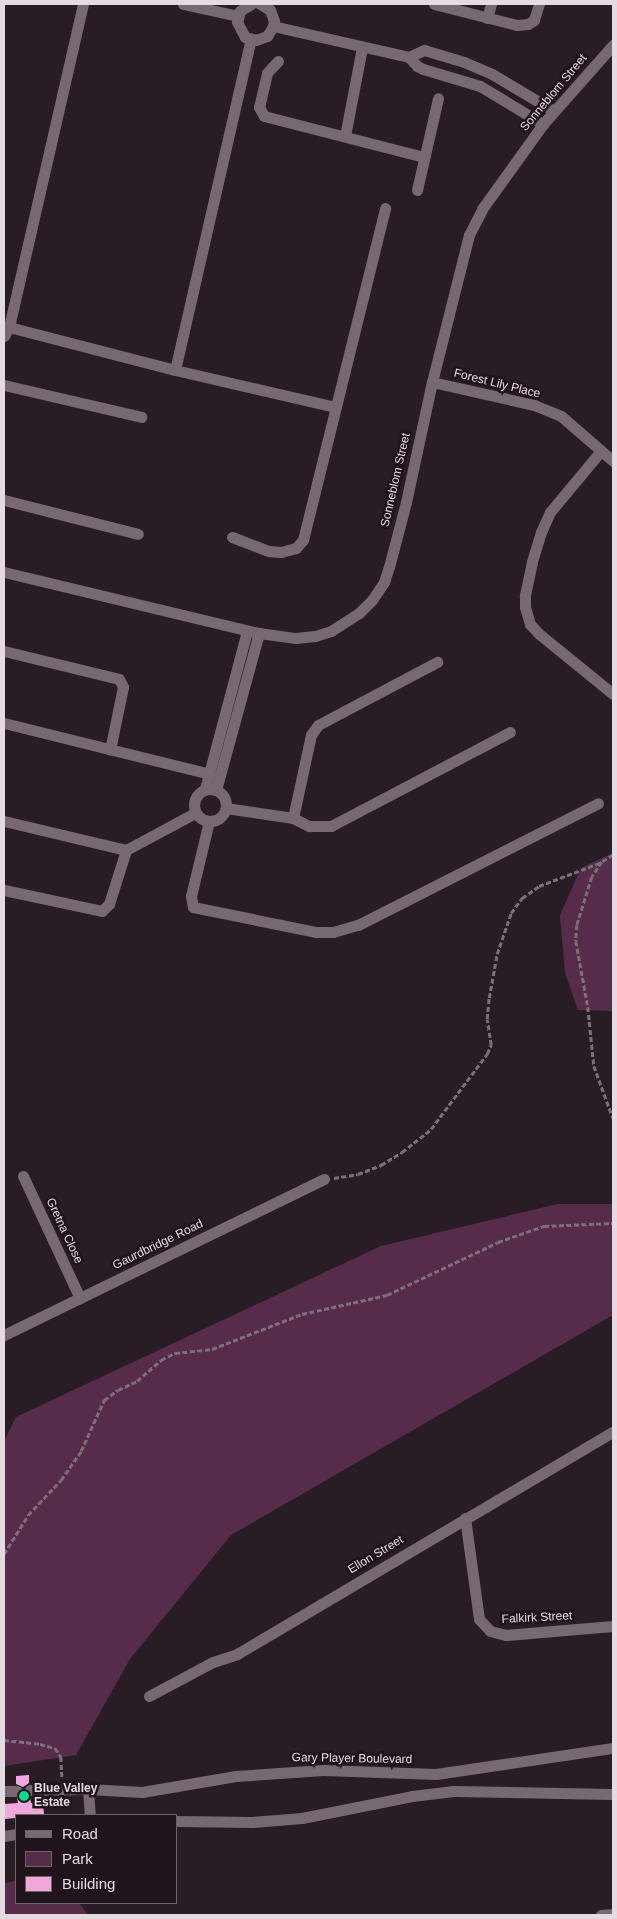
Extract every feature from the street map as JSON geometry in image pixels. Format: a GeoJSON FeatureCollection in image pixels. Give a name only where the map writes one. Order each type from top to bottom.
{"type":"FeatureCollection","features":[{"type":"Feature","properties":{"kind":"street"},"geometry":{"type":"LineString","coordinates":[[84,4],[6,332],[335,408]]}},
{"type":"Feature","properties":{"kind":"street"},"geometry":{"type":"LineString","coordinates":[[183,4],[238,16]]}},
{"type":"Feature","properties":{"kind":"street"},"geometry":{"type":"LineString","coordinates":[[251,4],[244,7],[238,16],[237,22],[241,33],[256,40],[267,36],[273,26],[270,10],[260,4]]}},
{"type":"Feature","properties":{"kind":"street"},"geometry":{"type":"LineString","coordinates":[[434,4],[517,25],[528,24],[534,20],[539,4]]}},
{"type":"Feature","properties":{"kind":"street"},"geometry":{"type":"LineString","coordinates":[[487,18],[491,4]]}},
{"type":"Feature","properties":{"kind":"street"},"geometry":{"type":"LineString","coordinates":[[273,26],[362,48],[409,57],[424,50],[440,53],[492,74],[554,112]]}},
{"type":"Feature","properties":{"kind":"street"},"geometry":{"type":"LineString","coordinates":[[175,370],[251,39]]}},
{"type":"Feature","properties":{"kind":"street","name":"Sonneblom Street"},"geometry":{"type":"LineString","coordinates":[[4,572],[259,634],[296,638],[315,636],[345,623],[372,600],[384,582],[389,567],[406,502],[432,382],[470,235],[482,210],[542,124],[613,45]]}},
{"type":"Feature","properties":{"kind":"street"},"geometry":{"type":"LineString","coordinates":[[345,136],[362,48]]}},
{"type":"Feature","properties":{"kind":"street"},"geometry":{"type":"LineString","coordinates":[[409,57],[416,66],[464,80],[499,96],[542,124]]}},
{"type":"Feature","properties":{"kind":"street"},"geometry":{"type":"LineString","coordinates":[[278,61],[267,73],[259,108],[261,114],[424,157]]}},
{"type":"Feature","properties":{"kind":"street"},"geometry":{"type":"LineString","coordinates":[[464,80],[471,65]]}},
{"type":"Feature","properties":{"kind":"street"},"geometry":{"type":"LineString","coordinates":[[416,190],[438,98]]}},
{"type":"Feature","properties":{"kind":"street"},"geometry":{"type":"LineString","coordinates":[[232,536],[269,551],[281,552],[296,548],[303,540],[385,208]]}},
{"type":"Feature","properties":{"kind":"street","name":"Forest Lily Place"},"geometry":{"type":"LineString","coordinates":[[432,382],[546,410],[561,416],[600,452],[613,461]]}},
{"type":"Feature","properties":{"kind":"street"},"geometry":{"type":"LineString","coordinates":[[4,385],[141,417]]}},
{"type":"Feature","properties":{"kind":"street"},"geometry":{"type":"LineString","coordinates":[[600,452],[550,512],[541,532],[532,562],[525,596],[525,607],[530,624],[538,633],[613,694]]}},
{"type":"Feature","properties":{"kind":"street"},"geometry":{"type":"LineString","coordinates":[[4,500],[138,534]]}},
{"type":"Feature","properties":{"kind":"street"},"geometry":{"type":"LineString","coordinates":[[210,790],[238,688],[247,631]]}},
{"type":"Feature","properties":{"kind":"street"},"geometry":{"type":"LineString","coordinates":[[210,790],[210,774],[238,688],[259,634]]}},
{"type":"Feature","properties":{"kind":"street"},"geometry":{"type":"LineString","coordinates":[[4,652],[119,679],[123,687],[110,750]]}},
{"type":"Feature","properties":{"kind":"street"},"geometry":{"type":"LineString","coordinates":[[293,818],[311,736],[318,724],[437,662]]}},
{"type":"Feature","properties":{"kind":"street"},"geometry":{"type":"LineString","coordinates":[[4,722],[210,774]]}},
{"type":"Feature","properties":{"kind":"street"},"geometry":{"type":"LineString","coordinates":[[226,808],[293,818],[309,826],[319,828],[338,824],[510,732]]}},
{"type":"Feature","properties":{"kind":"street"},"geometry":{"type":"LineString","coordinates":[[210,790],[224,797],[226,808],[220,818],[209,821],[199,817],[196,813],[194,802],[196,796],[210,790]]}},
{"type":"Feature","properties":{"kind":"street"},"geometry":{"type":"LineString","coordinates":[[209,821],[191,896],[193,907],[316,932],[334,932],[358,925],[598,803]]}},
{"type":"Feature","properties":{"kind":"street"},"geometry":{"type":"LineString","coordinates":[[4,821],[126,850],[196,813]]}},
{"type":"Feature","properties":{"kind":"street"},"geometry":{"type":"LineString","coordinates":[[4,890],[102,911],[109,904],[126,850]]}},
{"type":"Feature","properties":{"kind":"street","name":"Gretna Close"},"geometry":{"type":"LineString","coordinates":[[23,1176],[80,1298]]}},
{"type":"Feature","properties":{"kind":"street","name":"Gaurdbridge Road"},"geometry":{"type":"LineString","coordinates":[[4,1335],[324,1179]]}},
{"type":"Feature","properties":{"kind":"street","name":"Ellon Street"},"geometry":{"type":"LineString","coordinates":[[150,1696],[213,1662],[237,1654],[613,1432]]}},
{"type":"Feature","properties":{"kind":"street","name":"Falkirk Street"},"geometry":{"type":"LineString","coordinates":[[465,1518],[478,1612],[480,1619],[490,1631],[506,1636],[613,1626]]}},
{"type":"Feature","properties":{"kind":"street","name":"Gary Player Boulevard"},"geometry":{"type":"LineString","coordinates":[[30,1790],[88,1789],[142,1792],[236,1776],[322,1770],[436,1774],[613,1748]]}},
{"type":"Feature","properties":{"kind":"street"},"geometry":{"type":"LineString","coordinates":[[88,1789],[90,1814]]}},
{"type":"Feature","properties":{"kind":"street"},"geometry":{"type":"LineString","coordinates":[[4,1791],[17,1790]]}},
{"type":"Feature","properties":{"kind":"street"},"geometry":{"type":"LineString","coordinates":[[178,1821],[252,1822],[302,1818],[412,1796],[454,1791],[613,1794]]}},
{"type":"Feature","properties":{"kind":"street"},"geometry":{"type":"LineString","coordinates":[[601,1915],[613,1914]]}},
{"type":"Feature","properties":{"kind":"path"},"geometry":{"type":"LineString","coordinates":[[324,1179],[358,1174],[382,1164],[402,1152],[431,1129],[487,1054],[491,1045],[487,1019],[489,998],[496,954],[511,913],[522,898],[539,886],[602,862],[613,855]]}},
{"type":"Feature","properties":{"kind":"path"},"geometry":{"type":"LineString","coordinates":[[602,862],[592,877],[582,904],[576,941],[588,1007],[594,1066],[613,1118]]}},
{"type":"Feature","properties":{"kind":"path"},"geometry":{"type":"LineString","coordinates":[[4,1554],[28,1515],[61,1480],[81,1451],[104,1400],[118,1390],[137,1381],[161,1360],[175,1353],[212,1349],[302,1314],[387,1295],[498,1242],[544,1226],[613,1223]]}},
{"type":"Feature","properties":{"kind":"path"},"geometry":{"type":"LineString","coordinates":[[4,1740],[40,1744],[55,1748],[60,1757],[63,1789]]}},
{"type":"Feature","properties":{"kind":"green space"},"geometry":{"type":"Polygon","coordinates":[[[613,853],[613,1011],[578,1010],[565,973],[560,915],[581,868],[613,853]]]}},
{"type":"Feature","properties":{"kind":"green space"},"geometry":{"type":"Polygon","coordinates":[[[558,1204],[613,1204],[613,1315],[231,1535],[130,1659],[76,1755],[4,1766],[4,1441],[16,1417],[381,1246],[558,1204]]]}},
{"type":"Feature","properties":{"kind":"green space"},"geometry":{"type":"Polygon","coordinates":[[[15,1881],[15,1904],[80,1904],[88,1915],[4,1915],[4,1883],[15,1881]]]}},
{"type":"Feature","properties":{"kind":"building"},"geometry":{"type":"Polygon","coordinates":[[[29,1775],[29,1783],[23,1787],[16,1784],[16,1776],[29,1775]]]}},
{"type":"Feature","properties":{"kind":"building","name":"Blue Valley Estate"},"geometry":{"type":"Polygon","coordinates":[[[24,1794],[30,1798],[31,1803],[43,1802],[44,1814],[15,1814],[15,1818],[4,1819],[4,1804],[18,1803],[17,1798],[24,1794]]]}},
{"type":"Feature","properties":{"kind":"place","name":"Blue Valley Estate"},"geometry":{"type":"Point","coordinates":[24,1796]}}]}
